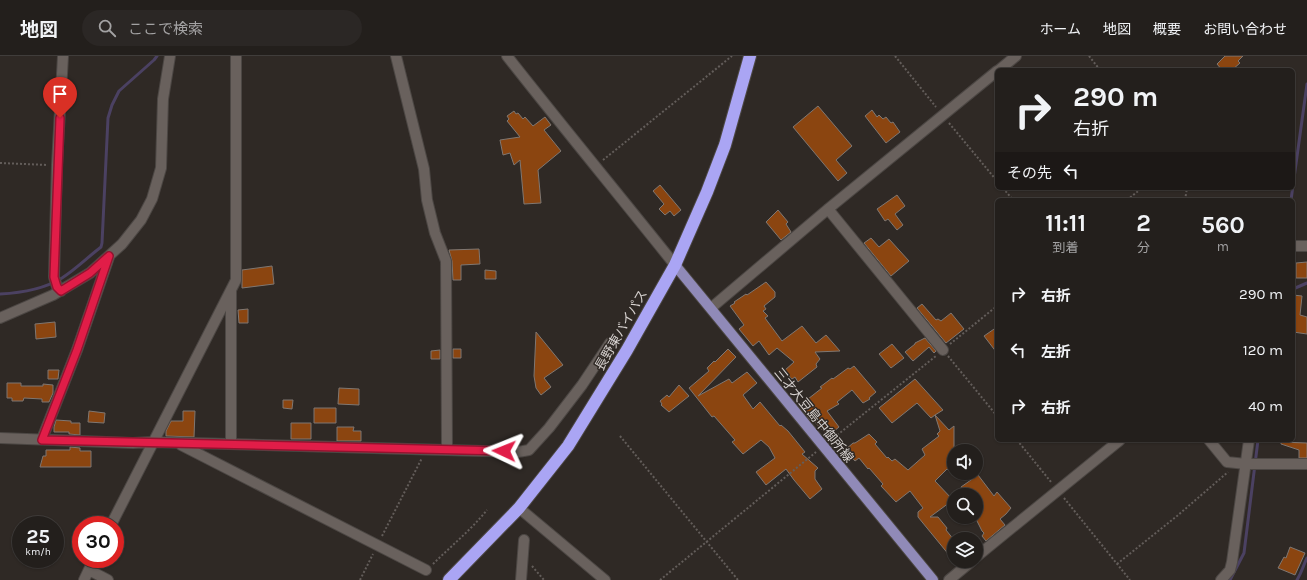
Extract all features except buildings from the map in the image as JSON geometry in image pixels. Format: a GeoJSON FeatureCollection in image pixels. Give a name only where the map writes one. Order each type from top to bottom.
{"type":"FeatureCollection","features":[{"type":"Feature","properties":{"kind":"highway","name":"長野東バイパス"},"geometry":{"type":"LineString","coordinates":[[449,580],[518,508],[568,446],[627,350],[675,265],[707,192],[725,145],[750,56]]}},
{"type":"Feature","properties":{"kind":"main road","name":"三才大豆島中御所線"},"geometry":{"type":"LineString","coordinates":[[675,265],[933,580]]}},
{"type":"Feature","properties":{"kind":"street"},"geometry":{"type":"LineString","coordinates":[[0,318],[54,295],[57,285],[58,166],[62,56]]}},
{"type":"Feature","properties":{"kind":"street"},"geometry":{"type":"LineString","coordinates":[[57,285],[90,273],[122,244],[142,220],[152,199],[161,168],[163,99],[170,56]]}},
{"type":"Feature","properties":{"kind":"street"},"geometry":{"type":"LineString","coordinates":[[116,516],[236,280],[236,56]]}},
{"type":"Feature","properties":{"kind":"street"},"geometry":{"type":"LineString","coordinates":[[396,56],[424,170],[427,200],[435,233],[446,261],[447,450]]}},
{"type":"Feature","properties":{"kind":"street"},"geometry":{"type":"LineString","coordinates":[[507,56],[675,265]]}},
{"type":"Feature","properties":{"kind":"street"},"geometry":{"type":"LineString","coordinates":[[1002,68],[1016,56]]}},
{"type":"Feature","properties":{"kind":"street"},"geometry":{"type":"LineString","coordinates":[[711,308],[828,209],[995,73]]}},
{"type":"Feature","properties":{"kind":"street"},"geometry":{"type":"LineString","coordinates":[[828,209],[943,350]]}},
{"type":"Feature","properties":{"kind":"street"},"geometry":{"type":"LineString","coordinates":[[42,440],[77,350],[109,256]]}},
{"type":"Feature","properties":{"kind":"street"},"geometry":{"type":"LineString","coordinates":[[231,288],[231,444]]}},
{"type":"Feature","properties":{"kind":"street"},"geometry":{"type":"LineString","coordinates":[[0,438],[133,443],[153,442],[518,452],[529,450],[549,428],[582,385],[610,342]]}},
{"type":"Feature","properties":{"kind":"street"},"geometry":{"type":"LineString","coordinates":[[983,552],[1118,442]]}},
{"type":"Feature","properties":{"kind":"street"},"geometry":{"type":"LineString","coordinates":[[1211,442],[1227,462],[1246,464],[1307,464]]}},
{"type":"Feature","properties":{"kind":"street"},"geometry":{"type":"LineString","coordinates":[[1221,580],[1230,570],[1232,562],[1249,442]]}},
{"type":"Feature","properties":{"kind":"street"},"geometry":{"type":"LineString","coordinates":[[177,443],[426,570]]}},
{"type":"Feature","properties":{"kind":"street"},"geometry":{"type":"LineString","coordinates":[[518,508],[605,580]]}},
{"type":"Feature","properties":{"kind":"street"},"geometry":{"type":"LineString","coordinates":[[521,580],[524,540]]}},
{"type":"Feature","properties":{"kind":"street"},"geometry":{"type":"LineString","coordinates":[[949,580],[964,568]]}},
{"type":"Feature","properties":{"kind":"street"},"geometry":{"type":"LineString","coordinates":[[84,580],[89,570],[108,580]]}},
{"type":"Feature","properties":{"kind":"path"},"geometry":{"type":"LineString","coordinates":[[596,166],[732,56]]}},
{"type":"Feature","properties":{"kind":"path"},"geometry":{"type":"LineString","coordinates":[[895,56],[995,178]]}},
{"type":"Feature","properties":{"kind":"path"},"geometry":{"type":"LineString","coordinates":[[1089,56],[1098,68]]}},
{"type":"Feature","properties":{"kind":"path"},"geometry":{"type":"LineString","coordinates":[[0,163],[58,166]]}},
{"type":"Feature","properties":{"kind":"path"},"geometry":{"type":"LineString","coordinates":[[1005,190],[1011,198]]}},
{"type":"Feature","properties":{"kind":"path"},"geometry":{"type":"LineString","coordinates":[[1130,198],[1140,190]]}},
{"type":"Feature","properties":{"kind":"path"},"geometry":{"type":"LineString","coordinates":[[660,580],[995,308]]}},
{"type":"Feature","properties":{"kind":"path"},"geometry":{"type":"LineString","coordinates":[[943,350],[995,414]]}},
{"type":"Feature","properties":{"kind":"path"},"geometry":{"type":"LineString","coordinates":[[620,436],[738,580]]}},
{"type":"Feature","properties":{"kind":"path"},"geometry":{"type":"LineString","coordinates":[[1019,442],[1130,580]]}},
{"type":"Feature","properties":{"kind":"path"},"geometry":{"type":"LineString","coordinates":[[360,580],[426,449]]}},
{"type":"Feature","properties":{"kind":"path"},"geometry":{"type":"LineString","coordinates":[[1117,564],[1177,516],[1232,469],[1234,463]]}},
{"type":"Feature","properties":{"kind":"path"},"geometry":{"type":"LineString","coordinates":[[426,570],[450,546],[476,524],[487,510]]}},
{"type":"Feature","properties":{"kind":"path"},"geometry":{"type":"LineString","coordinates":[[524,555],[544,580]]}},
{"type":"Feature","properties":{"kind":"waterway"},"geometry":{"type":"LineString","coordinates":[[0,294],[32,290],[55,282],[72,271],[101,247],[108,118],[112,105],[119,91],[157,56]]}},
{"type":"Feature","properties":{"kind":"waterway"},"geometry":{"type":"LineString","coordinates":[[1295,171],[1307,84]]}},
{"type":"Feature","properties":{"kind":"waterway"},"geometry":{"type":"LineString","coordinates":[[1291,198],[1292,190]]}},
{"type":"Feature","properties":{"kind":"waterway"},"geometry":{"type":"LineString","coordinates":[[1295,288],[1307,283]]}},
{"type":"Feature","properties":{"kind":"waterway"},"geometry":{"type":"LineString","coordinates":[[1230,580],[1244,553],[1258,442]]}},
{"type":"Feature","properties":{"kind":"waterway"},"geometry":{"type":"LineString","coordinates":[[1297,580],[1307,558]]}},
{"type":"Feature","properties":{"kind":"route"},"geometry":{"type":"LineString","coordinates":[[60,118],[54,277],[57,287],[61,291],[90,273],[109,256],[77,350],[42,440],[504,451]]}}]}
